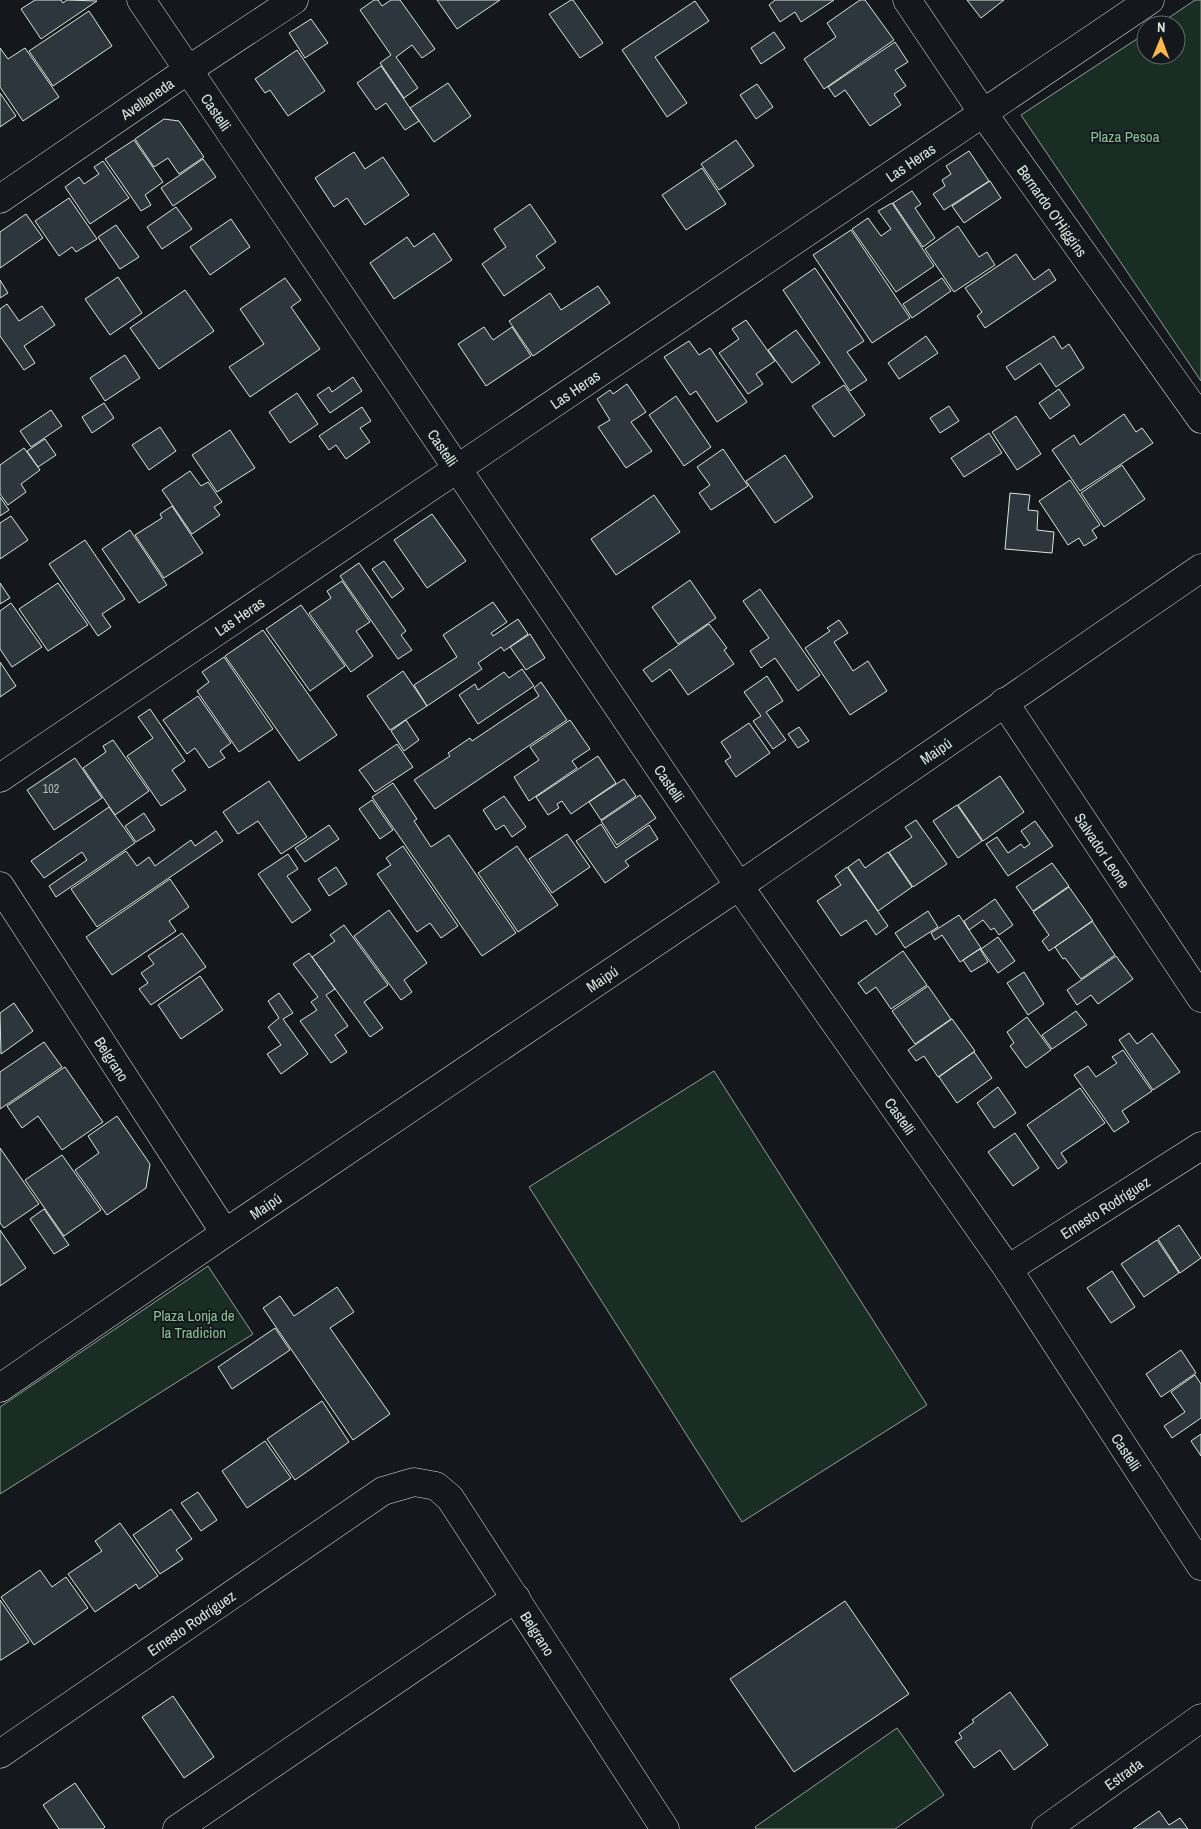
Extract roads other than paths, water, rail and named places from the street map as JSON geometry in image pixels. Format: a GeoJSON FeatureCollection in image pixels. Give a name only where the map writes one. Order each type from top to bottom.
{"type":"FeatureCollection","features":[{"type":"Feature","properties":{"kind":"street","name":"Castelli"},"geometry":{"type":"LineString","coordinates":[[142,0],[738,886],[1008,1269],[1201,1566]]}},
{"type":"Feature","properties":{"kind":"street","name":"Avellaneda"},"geometry":{"type":"LineString","coordinates":[[0,200],[188,70],[294,0]]}},
{"type":"Feature","properties":{"kind":"street","name":"Bernardo O'Higgins"},"geometry":{"type":"LineString","coordinates":[[907,0],[983,114],[1201,419]]}},
{"type":"Feature","properties":{"kind":"street","name":"Las Heras"},"geometry":{"type":"LineString","coordinates":[[0,778],[1150,0]]}},
{"type":"Feature","properties":{"kind":"street","name":"Maipú"},"geometry":{"type":"LineString","coordinates":[[0,1388],[225,1233],[738,886],[1201,568]]}},
{"type":"Feature","properties":{"kind":"street","name":"Salvador Leone"},"geometry":{"type":"LineString","coordinates":[[1004,702],[1201,998]]}},
{"type":"Feature","properties":{"kind":"street","name":"Belgrano"},"geometry":{"type":"LineString","coordinates":[[0,886],[225,1233]]}},
{"type":"Feature","properties":{"kind":"street","name":"Ernesto Rodríguez"},"geometry":{"type":"LineString","coordinates":[[1008,1269],[1201,1146]]}},
{"type":"Feature","properties":{"kind":"street","name":"Belgrano"},"geometry":{"type":"LineString","coordinates":[[383,1491],[414,1482],[436,1486],[450,1498],[665,1829]]}},
{"type":"Feature","properties":{"kind":"street","name":"Ernesto Rodríguez"},"geometry":{"type":"LineString","coordinates":[[0,1754],[383,1491]]}},
{"type":"Feature","properties":{"kind":"street"},"geometry":{"type":"LineString","coordinates":[[177,1829],[516,1598]]}},
{"type":"Feature","properties":{"kind":"street","name":"Estrada"},"geometry":{"type":"LineString","coordinates":[[1046,1829],[1201,1718]]}},
{"type":"Feature","properties":{"kind":"park label","name":"Plaza Pesoa"},"geometry":{"type":"Point","coordinates":[1125,136]}},
{"type":"Feature","properties":{"kind":"park label","name":"Plaza Lonja de la Tradicion"},"geometry":{"type":"Point","coordinates":[194,1324]}}]}
